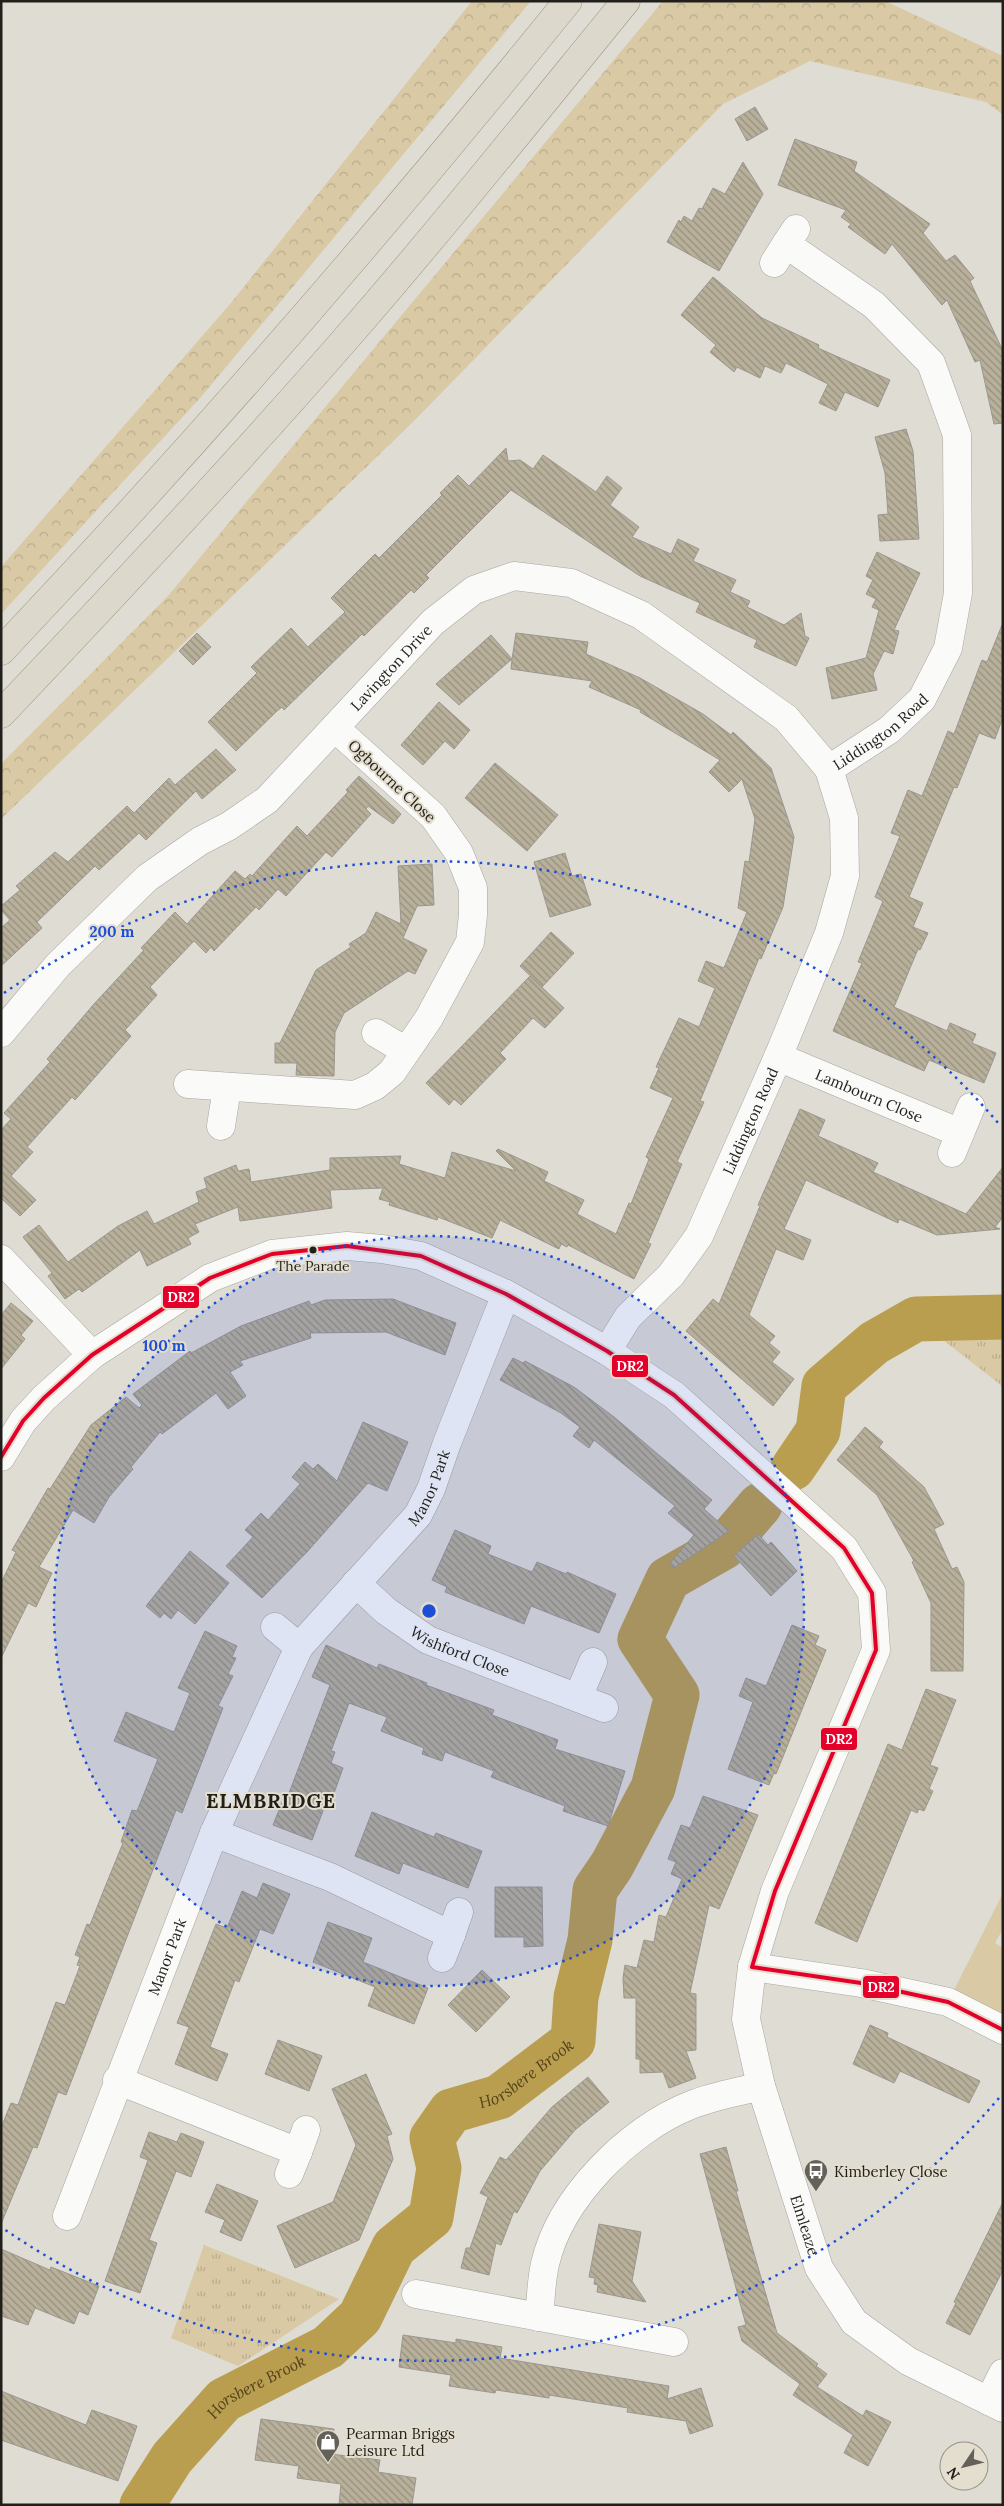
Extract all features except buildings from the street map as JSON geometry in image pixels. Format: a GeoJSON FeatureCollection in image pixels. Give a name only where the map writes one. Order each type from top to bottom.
{"type":"FeatureCollection","features":[{"type":"Feature","properties":{"kind":"highway"},"geometry":{"type":"LineString","coordinates":[[1,651],[210,426],[406,199],[568,1]]}},
{"type":"Feature","properties":{"kind":"highway"},"geometry":{"type":"LineString","coordinates":[[1,714],[122,586],[342,342],[435,234],[626,1]]}},
{"type":"Feature","properties":{"kind":"street","name":"Liddington Road"},"geometry":{"type":"LineString","coordinates":[[607,1351],[628,1317],[671,1275],[699,1236],[778,1057],[829,933],[845,876],[844,818],[830,769],[889,730],[922,699],[948,648],[958,593],[957,435],[931,363],[874,306],[785,245]]}},
{"type":"Feature","properties":{"kind":"street","name":"Lavington Drive"},"geometry":{"type":"LineString","coordinates":[[1,1033],[58,965],[121,901],[170,861],[267,800],[336,729],[433,622],[474,590],[514,576],[571,583],[641,615],[786,718],[830,769]]}},
{"type":"Feature","properties":{"kind":"street","name":"Ogbourne Close"},"geometry":{"type":"LineString","coordinates":[[188,1084],[355,1096],[375,1086],[392,1072],[429,1018],[470,942],[473,915],[472,888],[459,854],[433,816],[336,729]]}},
{"type":"Feature","properties":{"kind":"street"},"geometry":{"type":"LineString","coordinates":[[376,1033],[406,1051]]}},
{"type":"Feature","properties":{"kind":"street","name":"Lambourn Close"},"geometry":{"type":"LineString","coordinates":[[778,1057],[956,1143],[971,1107]]}},
{"type":"Feature","properties":{"kind":"street"},"geometry":{"type":"LineString","coordinates":[[221,1126],[227,1088]]}},
{"type":"Feature","properties":{"kind":"street","name":"Elmleaze"},"geometry":{"type":"LineString","coordinates":[[1,1457],[23,1421],[44,1398],[92,1355],[210,1278],[272,1254],[348,1246],[421,1256],[506,1294],[607,1351],[674,1395],[819,1525],[844,1548],[872,1593],[876,1650],[776,1891],[752,1967],[746,2019],[761,2086],[819,2268],[854,2322],[908,2361],[996,2404],[1003,2372]]}},
{"type":"Feature","properties":{"kind":"street"},"geometry":{"type":"LineString","coordinates":[[1,1259],[92,1355]]}},
{"type":"Feature","properties":{"kind":"street","name":"Manor Park"},"geometry":{"type":"LineString","coordinates":[[67,2216],[117,2080],[214,1833],[299,1647],[418,1515],[431,1489],[447,1443],[506,1294]]}},
{"type":"Feature","properties":{"kind":"street","name":"Wishford Close"},"geometry":{"type":"LineString","coordinates":[[356,1583],[386,1611],[428,1640],[604,1708]]}},
{"type":"Feature","properties":{"kind":"street"},"geometry":{"type":"LineString","coordinates":[[275,1627],[299,1647]]}},
{"type":"Feature","properties":{"kind":"street"},"geometry":{"type":"LineString","coordinates":[[578,1698],[593,1662]]}},
{"type":"Feature","properties":{"kind":"street"},"geometry":{"type":"LineString","coordinates":[[214,1833],[330,1877],[451,1935]]}},
{"type":"Feature","properties":{"kind":"street"},"geometry":{"type":"LineString","coordinates":[[752,1967],[861,1983],[948,2002],[1003,2030]]}},
{"type":"Feature","properties":{"kind":"street"},"geometry":{"type":"LineString","coordinates":[[117,2080],[298,2152]]}},
{"type":"Feature","properties":{"kind":"street"},"geometry":{"type":"LineString","coordinates":[[539,2317],[545,2264],[558,2228],[582,2191],[613,2156],[648,2128],[691,2105],[761,2086]]}},
{"type":"Feature","properties":{"kind":"street"},"geometry":{"type":"LineString","coordinates":[[416,2294],[674,2342]]}},
{"type":"Feature","properties":{"kind":"green space"},"geometry":{"type":"Polygon","coordinates":[[[472,1],[531,1],[201,397],[1,614],[1,567],[231,303],[472,1]]]}},
{"type":"Feature","properties":{"kind":"green space"},"geometry":{"type":"Polygon","coordinates":[[[663,1],[885,1],[1003,56],[1003,115],[986,102],[810,61],[723,104],[414,421],[1,819],[1,764],[168,596],[663,1]]]}},
{"type":"Feature","properties":{"kind":"green space"},"geometry":{"type":"Polygon","coordinates":[[[1003,1317],[1003,1390],[1001,1385],[916,1319],[1003,1317]]]}},
{"type":"Feature","properties":{"kind":"green space"},"geometry":{"type":"Polygon","coordinates":[[[1003,1893],[1003,1929],[995,1943],[1003,1948],[1003,2030],[948,2002],[1003,1893]]]}},
{"type":"Feature","properties":{"kind":"green space"},"geometry":{"type":"Polygon","coordinates":[[[204,2245],[339,2299],[238,2366],[171,2338],[204,2245]]]}},
{"type":"Feature","properties":{"kind":"waterway","name":"Horsbere Brook"},"geometry":{"type":"LineString","coordinates":[[793,1468],[818,1431],[824,1386],[874,1343],[916,1319],[1003,1317]]}},
{"type":"Feature","properties":{"kind":"waterway","name":"Horsbere Brook"},"geometry":{"type":"LineString","coordinates":[[142,2505],[172,2458],[224,2400],[328,2347],[360,2317],[394,2247],[431,2217],[439,2168],[432,2138],[451,2111],[499,2097],[573,2041],[576,1997],[590,1940],[595,1890],[612,1865],[653,1788],[677,1695],[640,1639],[668,1579],[724,1547],[760,1505]]}},
{"type":"Feature","properties":{"kind":"transit line","name":"DR2"},"geometry":{"type":"LineString","coordinates":[[1,1457],[23,1421],[44,1398],[92,1355],[210,1278],[272,1254],[347,1246],[421,1256],[506,1294],[607,1351],[674,1395],[844,1548],[872,1593],[876,1650],[775,1891],[752,1967]]}},
{"type":"Feature","properties":{"kind":"transit line","name":"DR2"},"geometry":{"type":"LineString","coordinates":[[752,1967],[861,1983],[948,2002],[1003,2030]]}},
{"type":"Feature","properties":{"kind":"place","name":"The Parade"},"geometry":{"type":"Point","coordinates":[313,1250]}},
{"type":"Feature","properties":{"kind":"place","name":"Kimberley Close"},"geometry":{"type":"Point","coordinates":[816,2192]}},
{"type":"Feature","properties":{"kind":"place","name":"Pearman Briggs Leisure Ltd"},"geometry":{"type":"Point","coordinates":[328,2463]}},
{"type":"Feature","properties":{"kind":"district","name":"ELMBRIDGE"},"geometry":{"type":"Point","coordinates":[271,1800]}}]}
